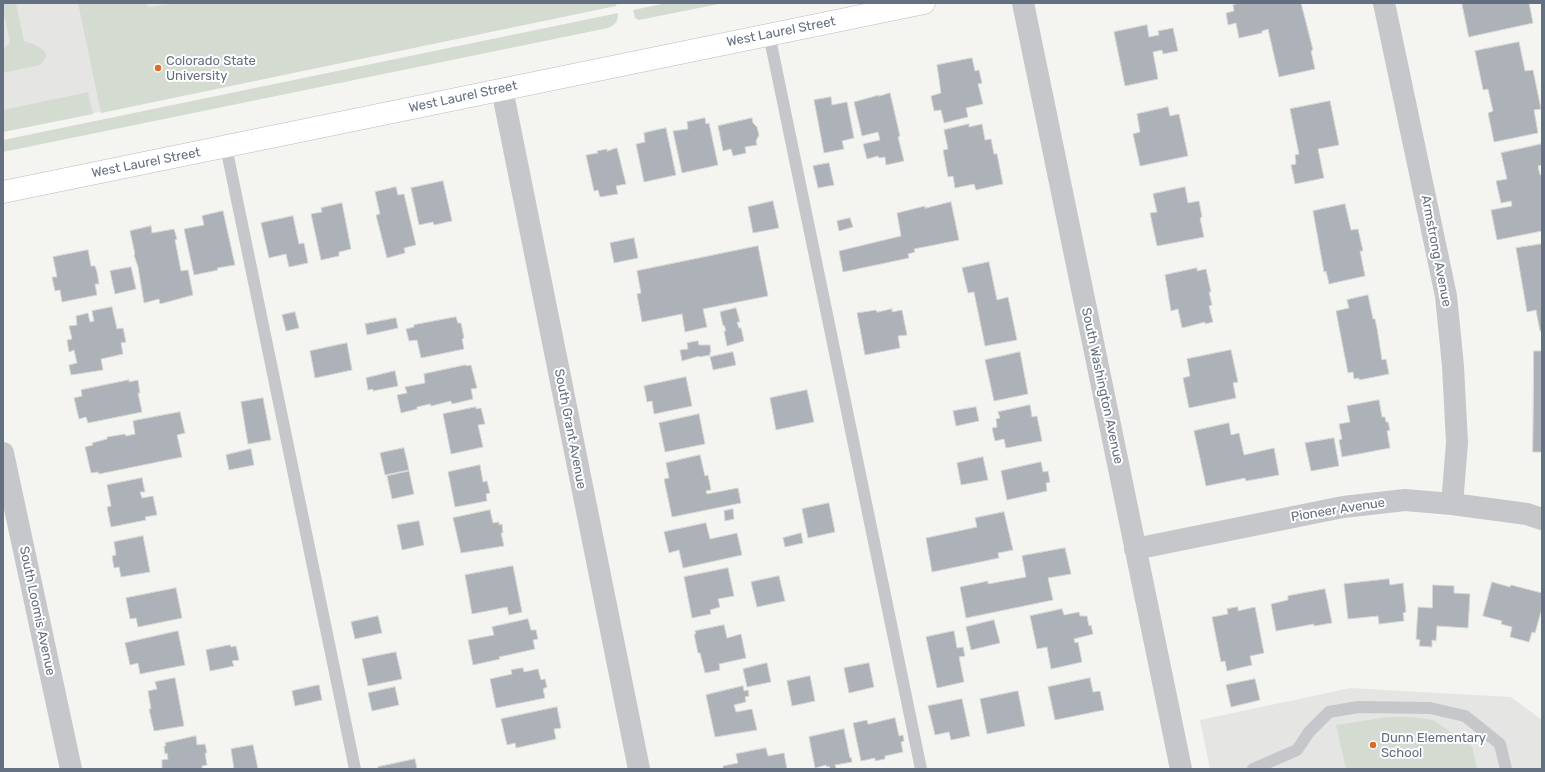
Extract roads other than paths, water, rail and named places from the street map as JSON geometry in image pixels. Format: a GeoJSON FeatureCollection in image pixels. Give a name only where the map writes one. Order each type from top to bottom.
{"type":"FeatureCollection","features":[{"type":"Feature","properties":{"kind":"main road","name":"West Laurel Street"},"geometry":{"type":"LineString","coordinates":[[3,192],[924,3]]}},
{"type":"Feature","properties":{"kind":"street","name":"South Washington Avenue"},"geometry":{"type":"LineString","coordinates":[[1023,3],[1181,769]]}},
{"type":"Feature","properties":{"kind":"street","name":"Armstrong Avenue"},"geometry":{"type":"LineString","coordinates":[[1384,3],[1446,296],[1453,366],[1457,444],[1452,504]]}},
{"type":"Feature","properties":{"kind":"street","name":"South Grant Avenue"},"geometry":{"type":"LineString","coordinates":[[502,89],[639,769]]}},
{"type":"Feature","properties":{"kind":"street","name":"South Loomis Avenue"},"geometry":{"type":"LineString","coordinates":[[3,453],[71,769]]}},
{"type":"Feature","properties":{"kind":"street","name":"Pioneer Avenue"},"geometry":{"type":"LineString","coordinates":[[1135,549],[1343,507],[1405,500],[1452,504],[1527,514],[1542,519]]}},
{"type":"Feature","properties":{"kind":"lane"},"geometry":{"type":"LineString","coordinates":[[769,34],[921,769]]}},
{"type":"Feature","properties":{"kind":"lane"},"geometry":{"type":"LineString","coordinates":[[226,147],[355,769]]}},
{"type":"Feature","properties":{"kind":"lane"},"geometry":{"type":"LineString","coordinates":[[1253,769],[1297,750],[1309,732],[1329,712],[1358,707],[1430,708],[1465,716],[1500,744],[1506,769]]}},
{"type":"Feature","properties":{"kind":"place","name":"Colorado State University"},"geometry":{"type":"Point","coordinates":[158,68]}},
{"type":"Feature","properties":{"kind":"place","name":"Dunn Elementary School"},"geometry":{"type":"Point","coordinates":[1373,745]}}]}
